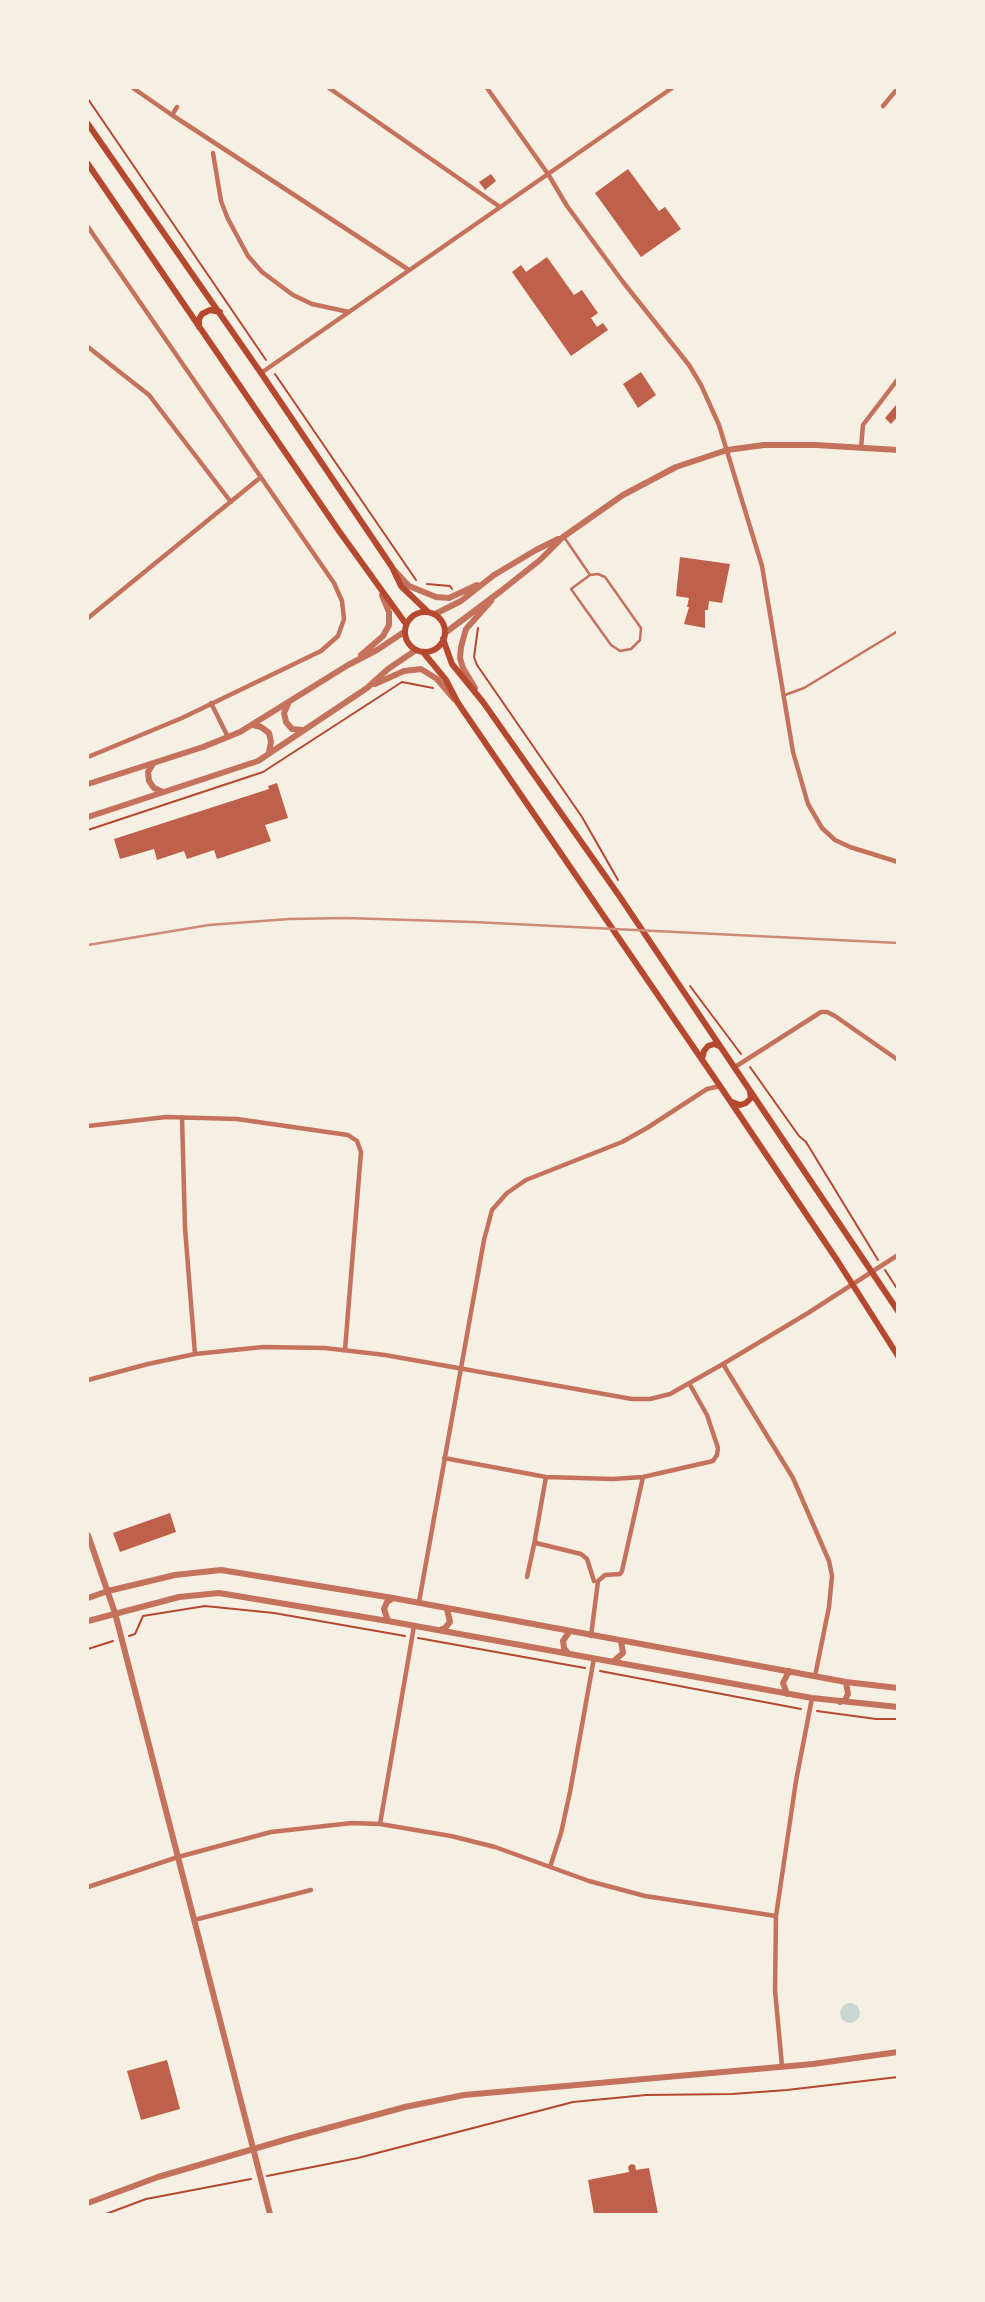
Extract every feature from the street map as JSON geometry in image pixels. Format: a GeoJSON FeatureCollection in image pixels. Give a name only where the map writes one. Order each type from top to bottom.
{"type":"FeatureCollection","features":[{"type":"Feature","properties":{"kind":"main road"},"geometry":{"type":"LineString","coordinates":[[88,124],[220,312],[392,568],[401,586],[443,622],[452,664],[483,702],[620,897],[898,1311]]}},
{"type":"Feature","properties":{"kind":"main road"},"geometry":{"type":"LineString","coordinates":[[88,164],[406,624]]}},
{"type":"Feature","properties":{"kind":"main road"},"geometry":{"type":"LineString","coordinates":[[199,327],[202,314],[210,310],[220,312]]}},
{"type":"Feature","properties":{"kind":"main road"},"geometry":{"type":"LineString","coordinates":[[427,611],[414,614],[406,624],[404,632],[408,643],[420,651],[446,680],[458,703],[731,1101],[898,1356]]}},
{"type":"Feature","properties":{"kind":"main road"},"geometry":{"type":"LineString","coordinates":[[420,651],[435,649],[444,636]]}},
{"type":"Feature","properties":{"kind":"main road"},"geometry":{"type":"LineString","coordinates":[[702,1059],[708,1046],[714,1044],[721,1047]]}},
{"type":"Feature","properties":{"kind":"main road"},"geometry":{"type":"LineString","coordinates":[[731,1101],[740,1105],[746,1103],[751,1098],[750,1090]]}},
{"type":"Feature","properties":{"kind":"street"},"geometry":{"type":"LineString","coordinates":[[133,88],[409,270]]}},
{"type":"Feature","properties":{"kind":"street"},"geometry":{"type":"LineString","coordinates":[[329,88],[500,207]]}},
{"type":"Feature","properties":{"kind":"street"},"geometry":{"type":"LineString","coordinates":[[487,88],[595,245],[689,365],[719,425],[762,566],[770,604],[782,696],[795,761],[808,804],[822,828],[835,839],[850,847],[898,862]]}},
{"type":"Feature","properties":{"kind":"street"},"geometry":{"type":"LineString","coordinates":[[261,373],[672,88]]}},
{"type":"Feature","properties":{"kind":"street"},"geometry":{"type":"LineString","coordinates":[[883,106],[898,88]]}},
{"type":"Feature","properties":{"kind":"street"},"geometry":{"type":"LineString","coordinates":[[172,115],[177,107]]}},
{"type":"Feature","properties":{"kind":"street"},"geometry":{"type":"LineString","coordinates":[[213,153],[221,201],[248,256],[262,272],[293,295],[312,304],[350,312]]}},
{"type":"Feature","properties":{"kind":"street"},"geometry":{"type":"LineString","coordinates":[[88,227],[338,590],[343,607],[343,624],[333,642],[321,651],[136,738],[88,757]]}},
{"type":"Feature","properties":{"kind":"street"},"geometry":{"type":"LineString","coordinates":[[88,346],[149,395],[231,502]]}},
{"type":"Feature","properties":{"kind":"street"},"geometry":{"type":"LineString","coordinates":[[861,448],[863,425],[898,379]]}},
{"type":"Feature","properties":{"kind":"street"},"geometry":{"type":"LineString","coordinates":[[392,568],[405,583],[422,593],[442,598],[456,595],[563,537],[645,482],[676,467],[727,450],[764,445],[898,450]]}},
{"type":"Feature","properties":{"kind":"street"},"geometry":{"type":"LineString","coordinates":[[88,618],[261,477]]}},
{"type":"Feature","properties":{"kind":"street"},"geometry":{"type":"LineString","coordinates":[[444,636],[540,560],[563,537]]}},
{"type":"Feature","properties":{"kind":"street"},"geometry":{"type":"LineString","coordinates":[[435,614],[461,601],[494,575]]}},
{"type":"Feature","properties":{"kind":"street"},"geometry":{"type":"LineString","coordinates":[[88,784],[228,737],[348,665],[377,643],[389,625],[386,601],[375,582]]}},
{"type":"Feature","properties":{"kind":"street"},"geometry":{"type":"LineString","coordinates":[[483,702],[465,673],[460,658],[466,629],[502,591]]}},
{"type":"Feature","properties":{"kind":"street"},"geometry":{"type":"LineString","coordinates":[[348,665],[404,632]]}},
{"type":"Feature","properties":{"kind":"street"},"geometry":{"type":"LineString","coordinates":[[88,817],[258,761],[420,651]]}},
{"type":"Feature","properties":{"kind":"street"},"geometry":{"type":"LineString","coordinates":[[367,688],[404,670],[421,669],[438,679],[458,703]]}},
{"type":"Feature","properties":{"kind":"street"},"geometry":{"type":"LineString","coordinates":[[295,699],[285,708],[285,720],[292,729],[304,729]]}},
{"type":"Feature","properties":{"kind":"street"},"geometry":{"type":"LineString","coordinates":[[211,703],[228,737]]}},
{"type":"Feature","properties":{"kind":"street"},"geometry":{"type":"LineString","coordinates":[[251,725],[261,727],[269,733],[271,742],[268,754]]}},
{"type":"Feature","properties":{"kind":"street"},"geometry":{"type":"LineString","coordinates":[[158,761],[149,770],[149,781],[156,790],[169,792]]}},
{"type":"Feature","properties":{"kind":"street"},"geometry":{"type":"LineString","coordinates":[[735,1067],[821,1012],[827,1012],[898,1060]]}},
{"type":"Feature","properties":{"kind":"street"},"geometry":{"type":"LineString","coordinates":[[419,1603],[486,1228],[492,1210],[501,1198],[526,1180],[622,1142],[707,1089],[720,1086]]}},
{"type":"Feature","properties":{"kind":"street"},"geometry":{"type":"LineString","coordinates":[[88,1126],[182,1117],[237,1119],[348,1135],[357,1141],[360,1152],[345,1350]]}},
{"type":"Feature","properties":{"kind":"street"},"geometry":{"type":"LineString","coordinates":[[182,1117],[184,1209],[195,1354]]}},
{"type":"Feature","properties":{"kind":"street"},"geometry":{"type":"LineString","coordinates":[[88,1380],[195,1354],[263,1347],[345,1350],[632,1399],[650,1399],[670,1394],[723,1364],[898,1255]]}},
{"type":"Feature","properties":{"kind":"street"},"geometry":{"type":"LineString","coordinates":[[723,1364],[793,1478],[829,1561],[832,1576],[830,1601],[815,1676]]}},
{"type":"Feature","properties":{"kind":"street"},"geometry":{"type":"LineString","coordinates":[[444,1458],[547,1477],[643,1477],[713,1461],[718,1448],[707,1415],[689,1383]]}},
{"type":"Feature","properties":{"kind":"street"},"geometry":{"type":"LineString","coordinates":[[527,1577],[547,1477]]}},
{"type":"Feature","properties":{"kind":"street"},"geometry":{"type":"LineString","coordinates":[[591,1636],[598,1581],[605,1575],[620,1574],[622,1570],[643,1477]]}},
{"type":"Feature","properties":{"kind":"street"},"geometry":{"type":"LineString","coordinates":[[88,1535],[115,1614],[270,2214]]}},
{"type":"Feature","properties":{"kind":"street"},"geometry":{"type":"LineString","coordinates":[[535,1539],[539,1545],[582,1553],[587,1559],[594,1581]]}},
{"type":"Feature","properties":{"kind":"street"},"geometry":{"type":"LineString","coordinates":[[88,1598],[175,1575],[221,1570],[393,1598],[846,1682],[898,1688]]}},
{"type":"Feature","properties":{"kind":"street"},"geometry":{"type":"LineString","coordinates":[[88,1621],[178,1597],[219,1593],[787,1694],[898,1707]]}},
{"type":"Feature","properties":{"kind":"street"},"geometry":{"type":"LineString","coordinates":[[388,1621],[384,1609],[387,1602],[393,1598]]}},
{"type":"Feature","properties":{"kind":"street"},"geometry":{"type":"LineString","coordinates":[[438,1630],[449,1624],[447,1609]]}},
{"type":"Feature","properties":{"kind":"street"},"geometry":{"type":"LineString","coordinates":[[380,1824],[414,1626]]}},
{"type":"Feature","properties":{"kind":"street"},"geometry":{"type":"LineString","coordinates":[[568,1653],[563,1641],[569,1632]]}},
{"type":"Feature","properties":{"kind":"street"},"geometry":{"type":"LineString","coordinates":[[612,1662],[622,1655],[621,1641]]}},
{"type":"Feature","properties":{"kind":"street"},"geometry":{"type":"LineString","coordinates":[[550,1867],[570,1793],[594,1658]]}},
{"type":"Feature","properties":{"kind":"street"},"geometry":{"type":"LineString","coordinates":[[787,1694],[783,1682],[789,1671]]}},
{"type":"Feature","properties":{"kind":"street"},"geometry":{"type":"LineString","coordinates":[[840,1702],[848,1695],[846,1682]]}},
{"type":"Feature","properties":{"kind":"street"},"geometry":{"type":"LineString","coordinates":[[782,2066],[775,1982],[776,1916],[796,1781],[812,1698]]}},
{"type":"Feature","properties":{"kind":"street"},"geometry":{"type":"LineString","coordinates":[[88,1886],[178,1857],[271,1832],[352,1823],[380,1824],[451,1836],[495,1847],[589,1881],[645,1896],[776,1916]]}},
{"type":"Feature","properties":{"kind":"street"},"geometry":{"type":"LineString","coordinates":[[194,1920],[311,1890]]}},
{"type":"Feature","properties":{"kind":"street"},"geometry":{"type":"LineString","coordinates":[[88,2203],[158,2177],[405,2107],[464,2095],[845,2060],[898,2052]]}},
{"type":"Feature","properties":{"kind":"lane"},"geometry":{"type":"LineString","coordinates":[[563,537],[590,575]]}},
{"type":"Feature","properties":{"kind":"lane"},"geometry":{"type":"LineString","coordinates":[[590,575],[605,577],[641,628],[640,640],[631,649],[620,651],[611,645],[571,589],[590,575]]}},
{"type":"Feature","properties":{"kind":"lane"},"geometry":{"type":"LineString","coordinates":[[782,696],[804,688],[898,631]]}},
{"type":"Feature","properties":{"kind":"path"},"geometry":{"type":"LineString","coordinates":[[88,99],[417,581],[450,586],[456,595]]}},
{"type":"Feature","properties":{"kind":"path"},"geometry":{"type":"LineString","coordinates":[[473,619],[478,625],[474,657],[477,664],[582,817],[622,886]]}},
{"type":"Feature","properties":{"kind":"path"},"geometry":{"type":"LineString","coordinates":[[88,830],[263,772],[402,682],[434,688]]}},
{"type":"Feature","properties":{"kind":"path"},"geometry":{"type":"LineString","coordinates":[[686,980],[721,1024],[819,1161],[820,1168],[898,1290]]}},
{"type":"Feature","properties":{"kind":"path"},"geometry":{"type":"LineString","coordinates":[[135,1634],[144,1616],[205,1606],[274,1613],[810,1710],[856,1717],[898,1719]]}},
{"type":"Feature","properties":{"kind":"path"},"geometry":{"type":"LineString","coordinates":[[88,1649],[92,1647]]}},
{"type":"Feature","properties":{"kind":"path"},"geometry":{"type":"LineString","coordinates":[[106,2214],[146,2199],[358,2158],[573,2102],[646,2095],[787,2090],[898,2077]]}},
{"type":"Feature","properties":{"kind":"shaded area"},"geometry":{"type":"Polygon","coordinates":[[[850,2003],[857,2006],[860,2013],[857,2020],[850,2023],[843,2020],[840,2013],[843,2006],[850,2003]]]}},
{"type":"Feature","properties":{"kind":"building"},"geometry":{"type":"Polygon","coordinates":[[[628,169],[659,211],[665,207],[681,229],[641,257],[595,193],[628,169]]]}},
{"type":"Feature","properties":{"kind":"building"},"geometry":{"type":"Polygon","coordinates":[[[491,174],[496,181],[485,190],[479,182],[491,174]]]}},
{"type":"Feature","properties":{"kind":"building"},"geometry":{"type":"Polygon","coordinates":[[[547,257],[574,295],[582,290],[598,313],[591,318],[597,327],[603,323],[608,330],[571,356],[512,272],[521,265],[526,272],[547,257]]]}},
{"type":"Feature","properties":{"kind":"building"},"geometry":{"type":"Polygon","coordinates":[[[641,372],[656,395],[638,408],[623,384],[641,372]]]}},
{"type":"Feature","properties":{"kind":"building"},"geometry":{"type":"Polygon","coordinates":[[[896,405],[898,416],[891,424],[885,418],[896,405]]]}},
{"type":"Feature","properties":{"kind":"building"},"geometry":{"type":"Polygon","coordinates":[[[680,557],[730,564],[722,603],[709,601],[708,610],[705,610],[705,628],[684,624],[689,598],[676,596],[680,557]]]}},
{"type":"Feature","properties":{"kind":"building"},"geometry":{"type":"Polygon","coordinates":[[[277,783],[288,818],[265,825],[271,841],[217,859],[214,850],[187,859],[184,851],[157,860],[154,849],[120,859],[114,839],[269,789],[268,786],[277,783]]]}},
{"type":"Feature","properties":{"kind":"building"},"geometry":{"type":"Polygon","coordinates":[[[170,1513],[176,1532],[120,1552],[113,1533],[170,1513]]]}},
{"type":"Feature","properties":{"kind":"building"},"geometry":{"type":"Polygon","coordinates":[[[167,2060],[180,2109],[141,2120],[127,2071],[167,2060]]]}},
{"type":"Feature","properties":{"kind":"building"},"geometry":{"type":"Polygon","coordinates":[[[635,2165],[636,2170],[649,2168],[658,2214],[594,2214],[588,2180],[629,2172],[628,2167],[635,2165]]]}},
{"type":"Feature","properties":{"kind":"railway"},"geometry":{"type":"LineString","coordinates":[[88,945],[209,925],[346,918],[898,943]]}}]}
